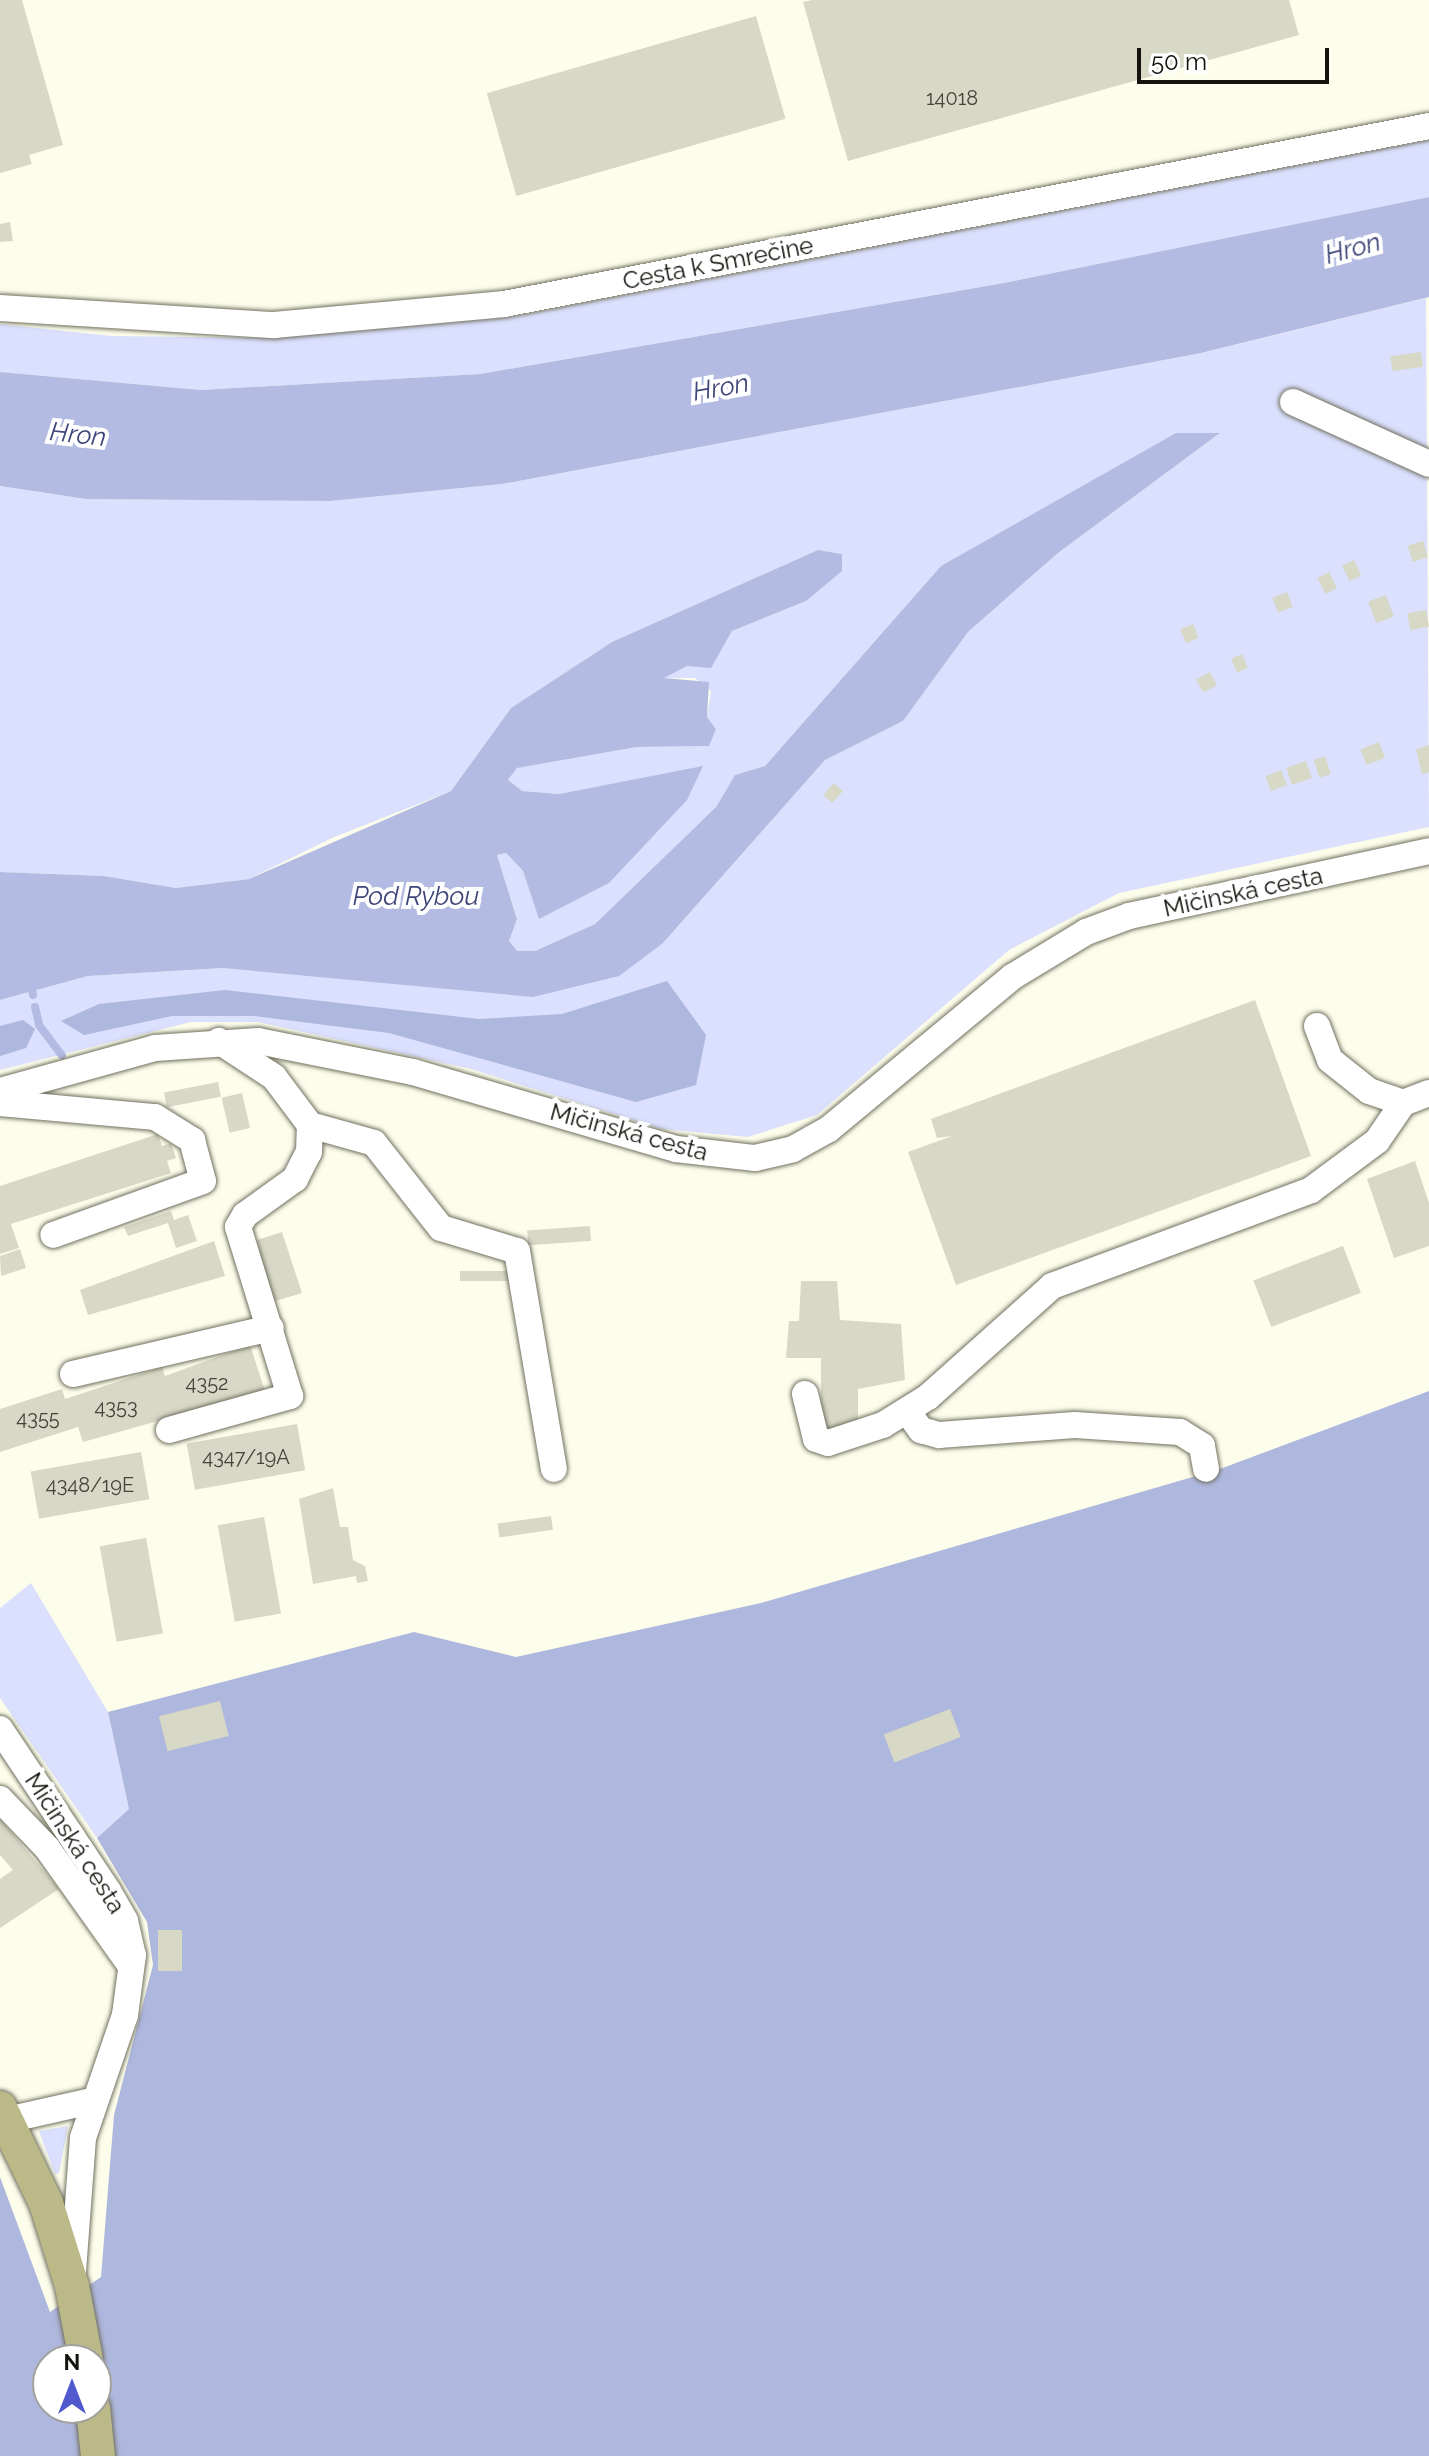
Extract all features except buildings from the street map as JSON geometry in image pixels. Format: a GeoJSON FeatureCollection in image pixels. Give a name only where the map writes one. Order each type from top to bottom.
{"type":"FeatureCollection","features":[{"type":"Feature","properties":{"kind":"main road"},"geometry":{"type":"LineString","coordinates":[[3,2114],[46,2203],[72,2286],[83,2344]]}},
{"type":"Feature","properties":{"kind":"main road"},"geometry":{"type":"LineString","coordinates":[[95,2424],[98,2456]]}},
{"type":"Feature","properties":{"kind":"street","name":"Cesta k Smrečine"},"geometry":{"type":"LineString","coordinates":[[0,308],[274,325],[504,304],[1429,126]]}},
{"type":"Feature","properties":{"kind":"street"},"geometry":{"type":"LineString","coordinates":[[1293,402],[1429,464]]}},
{"type":"Feature","properties":{"kind":"street","name":"Mičinská cesta"},"geometry":{"type":"LineString","coordinates":[[0,1091],[90,1061],[219,1041],[258,1041],[413,1072],[676,1149],[755,1158],[793,1149],[829,1129],[1012,977],[1086,932],[1129,916],[1429,851]]}},
{"type":"Feature","properties":{"kind":"street"},"geometry":{"type":"LineString","coordinates":[[1317,1026],[1330,1060],[1348,1077],[1388,1102],[1403,1103],[1429,1093]]}},
{"type":"Feature","properties":{"kind":"street"},"geometry":{"type":"LineString","coordinates":[[219,1041],[274,1077],[310,1125],[374,1143],[441,1228],[517,1251],[554,1469]]}},
{"type":"Feature","properties":{"kind":"street"},"geometry":{"type":"LineString","coordinates":[[0,1103],[155,1117],[192,1140],[203,1181],[53,1235]]}},
{"type":"Feature","properties":{"kind":"street"},"geometry":{"type":"LineString","coordinates":[[805,1394],[808,1426],[828,1443],[907,1411],[1052,1286],[1311,1190],[1377,1141],[1403,1103]]}},
{"type":"Feature","properties":{"kind":"street"},"geometry":{"type":"LineString","coordinates":[[169,1430],[284,1402],[291,1382],[238,1227],[251,1210],[295,1179],[309,1152],[310,1125]]}},
{"type":"Feature","properties":{"kind":"street"},"geometry":{"type":"LineString","coordinates":[[73,1374],[271,1328]]}},
{"type":"Feature","properties":{"kind":"street"},"geometry":{"type":"LineString","coordinates":[[907,1411],[921,1430],[939,1435],[1075,1425],[1162,1428],[1202,1446],[1206,1469]]}},
{"type":"Feature","properties":{"kind":"street","name":"Mičinská cesta"},"geometry":{"type":"LineString","coordinates":[[0,1729],[125,1921],[132,1968],[125,2015],[91,2101],[76,2194],[72,2286]]}},
{"type":"Feature","properties":{"kind":"street"},"geometry":{"type":"LineString","coordinates":[[0,1799],[47,1848],[132,1968]]}},
{"type":"Feature","properties":{"kind":"street"},"geometry":{"type":"LineString","coordinates":[[3,2114],[91,2101]]}},
{"type":"Feature","properties":{"kind":"shaded area"},"geometry":{"type":"Polygon","coordinates":[[[1429,140],[1429,197],[1004,283],[480,374],[201,390],[0,372],[0,324],[111,336],[275,338],[512,317],[1429,140]]]}},
{"type":"Feature","properties":{"kind":"shaded area"},"geometry":{"type":"Polygon","coordinates":[[[1426,298],[1429,827],[1119,893],[1009,950],[817,1115],[748,1137],[661,1129],[471,1069],[258,1022],[191,1022],[0,1070],[0,1000],[88,976],[223,968],[336,975],[663,943],[825,760],[903,721],[968,632],[1058,553],[1219,434],[941,566],[765,766],[735,775],[716,807],[595,924],[535,951],[517,952],[509,941],[517,918],[497,855],[506,853],[523,871],[539,918],[702,767],[559,794],[522,791],[508,781],[516,768],[637,747],[708,746],[716,729],[707,717],[711,691],[695,678],[663,678],[687,666],[711,667],[732,631],[806,601],[842,554],[818,550],[612,642],[511,708],[451,791],[332,838],[249,879],[176,888],[104,876],[0,872],[0,486],[86,499],[330,501],[502,484],[1201,353],[1426,298]]]}},
{"type":"Feature","properties":{"kind":"shaded area"},"geometry":{"type":"Polygon","coordinates":[[[667,981],[706,1035],[696,1085],[636,1102],[389,1033],[254,1016],[172,1016],[84,1035],[61,1021],[99,1004],[225,990],[479,1019],[562,1014],[667,981]]]}},
{"type":"Feature","properties":{"kind":"shaded area"},"geometry":{"type":"Polygon","coordinates":[[[23,1020],[35,1029],[26,1048],[0,1056],[0,1026],[23,1020]]]}},
{"type":"Feature","properties":{"kind":"shaded area"},"geometry":{"type":"Polygon","coordinates":[[[1429,1391],[1429,2456],[0,2456],[0,2177],[50,2312],[101,2277],[114,2115],[153,1965],[147,1922],[97,1838],[129,1809],[108,1712],[414,1632],[516,1657],[761,1603],[1220,1469],[1429,1391]]]}},
{"type":"Feature","properties":{"kind":"shaded area"},"geometry":{"type":"Polygon","coordinates":[[[31,1583],[108,1712],[129,1809],[97,1838],[0,1698],[0,1608],[31,1583]]]}},
{"type":"Feature","properties":{"kind":"shaded area"},"geometry":{"type":"Polygon","coordinates":[[[68,2126],[59,2173],[55,2174],[39,2131],[68,2126]]]}},
{"type":"Feature","properties":{"kind":"water","name":"Hron"},"geometry":{"type":"Polygon","coordinates":[[[1429,197],[1429,297],[1201,353],[502,484],[330,501],[86,499],[0,486],[0,372],[201,390],[480,374],[1004,283],[1429,197]]]}},
{"type":"Feature","properties":{"kind":"water","name":"Pod Rybou"},"geometry":{"type":"Polygon","coordinates":[[[1176,433],[1220,433],[1058,553],[968,632],[903,721],[825,760],[663,943],[619,976],[533,997],[223,968],[88,976],[0,1000],[0,872],[104,876],[176,888],[249,879],[451,791],[511,708],[612,642],[818,550],[842,554],[842,571],[806,601],[732,631],[711,668],[687,666],[664,678],[709,682],[707,717],[716,729],[709,746],[637,747],[517,768],[508,780],[522,791],[559,794],[703,766],[687,800],[609,883],[539,919],[523,871],[506,853],[497,855],[517,919],[509,941],[517,951],[535,951],[595,924],[716,807],[735,775],[765,766],[941,566],[1176,433]]]}},
{"type":"Feature","properties":{"kind":"waterway"},"geometry":{"type":"LineString","coordinates":[[32,991],[33,995]]}},
{"type":"Feature","properties":{"kind":"waterway"},"geometry":{"type":"LineString","coordinates":[[35,1007],[39,1025],[62,1055]]}}]}
